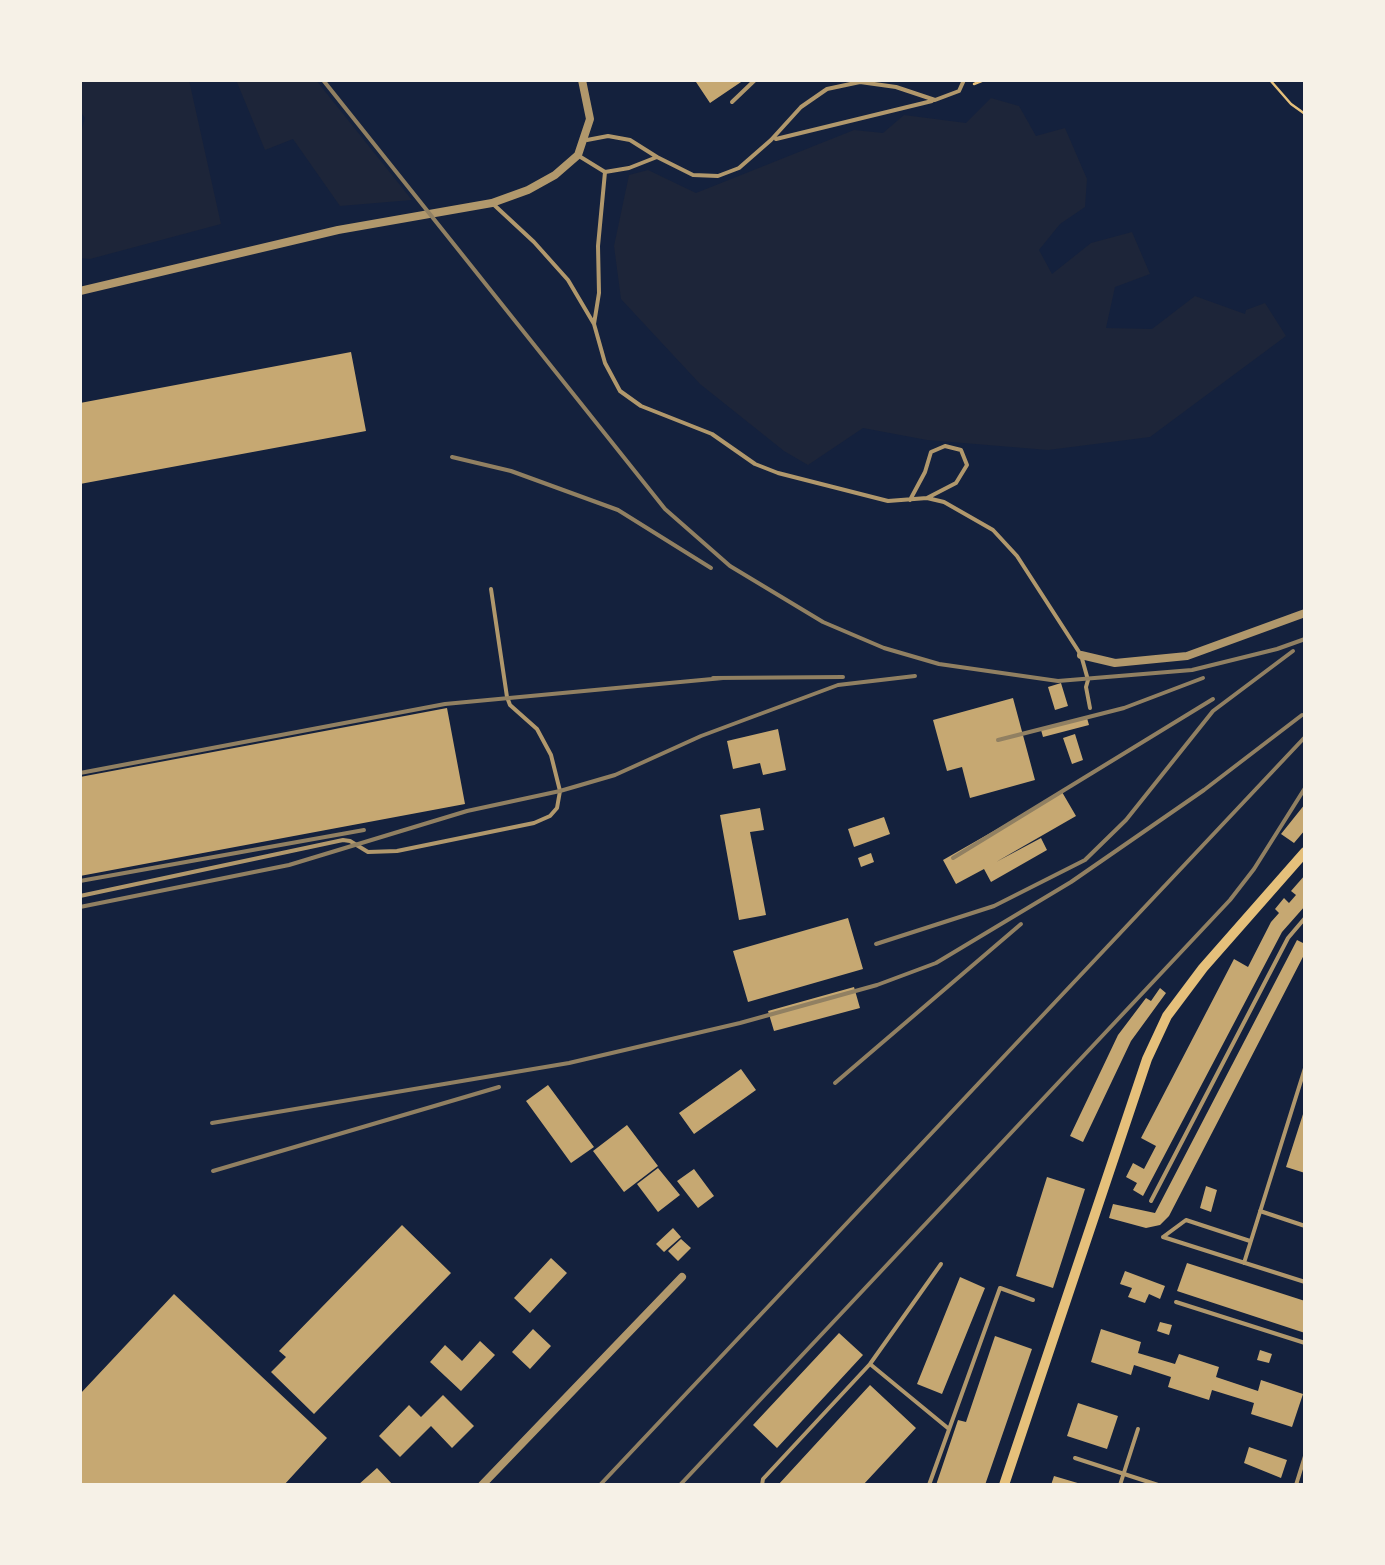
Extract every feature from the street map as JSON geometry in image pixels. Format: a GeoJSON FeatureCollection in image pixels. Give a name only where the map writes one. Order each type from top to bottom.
{"type":"FeatureCollection","features":[{"type":"Feature","properties":{"kind":"main road"},"geometry":{"type":"LineString","coordinates":[[1004,1485],[1166,1016],[1305,852]]}},
{"type":"Feature","properties":{"kind":"street"},"geometry":{"type":"LineString","coordinates":[[80,291],[338,230],[492,204],[555,175],[578,155],[590,119],[586,81]]}},
{"type":"Feature","properties":{"kind":"street"},"geometry":{"type":"LineString","coordinates":[[1081,655],[1114,662],[1187,656],[1305,613]]}},
{"type":"Feature","properties":{"kind":"street"},"geometry":{"type":"LineString","coordinates":[[482,1485],[682,1277]]}},
{"type":"Feature","properties":{"kind":"lane"},"geometry":{"type":"LineString","coordinates":[[732,102],[756,80]]}},
{"type":"Feature","properties":{"kind":"lane"},"geometry":{"type":"LineString","coordinates":[[772,140],[935,100],[959,90],[964,80]]}},
{"type":"Feature","properties":{"kind":"lane"},"geometry":{"type":"LineString","coordinates":[[585,140],[608,136],[630,140],[693,174],[718,176],[739,168],[772,140],[801,107],[827,89],[860,82],[896,87],[935,100]]}},
{"type":"Feature","properties":{"kind":"lane"},"geometry":{"type":"LineString","coordinates":[[578,155],[605,172],[656,157]]}},
{"type":"Feature","properties":{"kind":"lane"},"geometry":{"type":"LineString","coordinates":[[594,324],[605,172]]}},
{"type":"Feature","properties":{"kind":"lane"},"geometry":{"type":"LineString","coordinates":[[492,204],[568,280],[594,324],[605,363],[620,391],[641,406],[712,434],[756,464],[778,473],[888,502],[910,500],[927,498],[956,483],[967,466],[962,450],[945,446],[931,452],[926,472],[910,500]]}},
{"type":"Feature","properties":{"kind":"lane"},"geometry":{"type":"LineString","coordinates":[[927,498],[962,510],[993,530],[1018,556],[1081,655],[1090,708]]}},
{"type":"Feature","properties":{"kind":"lane"},"geometry":{"type":"LineString","coordinates":[[80,896],[342,840],[368,852],[398,851],[534,823],[550,816],[557,808],[560,791],[551,755],[537,729],[510,705],[507,697],[491,589]]}},
{"type":"Feature","properties":{"kind":"lane"},"geometry":{"type":"LineString","coordinates":[[1151,1201],[1288,938],[1305,918]]}},
{"type":"Feature","properties":{"kind":"lane"},"geometry":{"type":"LineString","coordinates":[[1298,925],[1305,933]]}},
{"type":"Feature","properties":{"kind":"lane"},"geometry":{"type":"LineString","coordinates":[[1244,1262],[1305,1068]]}},
{"type":"Feature","properties":{"kind":"lane"},"geometry":{"type":"LineString","coordinates":[[1260,1212],[1305,1226]]}},
{"type":"Feature","properties":{"kind":"lane"},"geometry":{"type":"LineString","coordinates":[[1251,1241],[1186,1220],[1163,1237],[1305,1282]]}},
{"type":"Feature","properties":{"kind":"lane"},"geometry":{"type":"LineString","coordinates":[[762,1485],[763,1479],[870,1364],[942,1264]]}},
{"type":"Feature","properties":{"kind":"lane"},"geometry":{"type":"LineString","coordinates":[[929,1485],[1000,1288],[1033,1300]]}},
{"type":"Feature","properties":{"kind":"lane"},"geometry":{"type":"LineString","coordinates":[[1176,1302],[1305,1343]]}},
{"type":"Feature","properties":{"kind":"lane"},"geometry":{"type":"LineString","coordinates":[[870,1364],[949,1429]]}},
{"type":"Feature","properties":{"kind":"lane"},"geometry":{"type":"LineString","coordinates":[[1120,1485],[1138,1429]]}},
{"type":"Feature","properties":{"kind":"lane"},"geometry":{"type":"LineString","coordinates":[[1296,1485],[1305,1456]]}},
{"type":"Feature","properties":{"kind":"lane"},"geometry":{"type":"LineString","coordinates":[[1075,1458],[1158,1485]]}},
{"type":"Feature","properties":{"kind":"path"},"geometry":{"type":"LineString","coordinates":[[1270,80],[1305,114]]}},
{"type":"Feature","properties":{"kind":"shaded area"},"geometry":{"type":"Polygon","coordinates":[[[80,80],[189,80],[221,224],[90,259],[80,258],[80,136],[85,118],[80,111],[80,80]]]}},
{"type":"Feature","properties":{"kind":"shaded area"},"geometry":{"type":"Polygon","coordinates":[[[236,80],[316,80],[412,200],[340,206],[293,139],[265,150],[236,80]]]}},
{"type":"Feature","properties":{"kind":"shaded area"},"geometry":{"type":"Polygon","coordinates":[[[991,98],[1019,106],[1036,136],[1065,128],[1087,179],[1085,207],[1060,224],[1039,250],[1052,274],[1091,243],[1132,232],[1150,274],[1115,287],[1106,328],[1152,329],[1195,296],[1245,314],[1246,310],[1265,303],[1286,336],[1150,437],[1048,450],[927,440],[863,428],[808,465],[784,451],[700,384],[621,299],[614,246],[629,175],[648,170],[696,193],[854,130],[883,133],[904,115],[966,123],[991,98]]]}},
{"type":"Feature","properties":{"kind":"building"},"geometry":{"type":"Polygon","coordinates":[[[698,80],[744,80],[710,103],[698,80]]]}},
{"type":"Feature","properties":{"kind":"building"},"geometry":{"type":"Polygon","coordinates":[[[351,352],[366,431],[80,484],[80,403],[351,352]]]}},
{"type":"Feature","properties":{"kind":"building"},"geometry":{"type":"Polygon","coordinates":[[[1061,683],[1068,706],[1055,710],[1048,687],[1061,683]]]}},
{"type":"Feature","properties":{"kind":"building"},"geometry":{"type":"Polygon","coordinates":[[[1013,698],[1035,780],[970,798],[962,767],[947,771],[933,720],[1013,698]]]}},
{"type":"Feature","properties":{"kind":"building"},"geometry":{"type":"Polygon","coordinates":[[[447,708],[465,804],[80,876],[80,777],[447,708]]]}},
{"type":"Feature","properties":{"kind":"building"},"geometry":{"type":"Polygon","coordinates":[[[1087,718],[1089,725],[1043,737],[1041,730],[1087,718]]]}},
{"type":"Feature","properties":{"kind":"building"},"geometry":{"type":"Polygon","coordinates":[[[778,729],[786,770],[763,775],[760,763],[733,769],[727,741],[778,729]]]}},
{"type":"Feature","properties":{"kind":"building"},"geometry":{"type":"Polygon","coordinates":[[[1075,734],[1083,760],[1072,764],[1063,738],[1075,734]]]}},
{"type":"Feature","properties":{"kind":"building"},"geometry":{"type":"Polygon","coordinates":[[[1062,792],[1076,816],[996,862],[1041,838],[1047,850],[991,882],[984,869],[956,884],[943,860],[1062,792]]]}},
{"type":"Feature","properties":{"kind":"building"},"geometry":{"type":"Polygon","coordinates":[[[1305,804],[1305,830],[1294,843],[1281,834],[1305,804]]]}},
{"type":"Feature","properties":{"kind":"building"},"geometry":{"type":"Polygon","coordinates":[[[760,808],[764,830],[750,832],[766,915],[739,920],[720,815],[760,808]]]}},
{"type":"Feature","properties":{"kind":"building"},"geometry":{"type":"Polygon","coordinates":[[[884,817],[890,834],[854,847],[848,829],[884,817]]]}},
{"type":"Feature","properties":{"kind":"building"},"geometry":{"type":"Polygon","coordinates":[[[871,853],[874,862],[861,867],[858,858],[871,853]]]}},
{"type":"Feature","properties":{"kind":"building"},"geometry":{"type":"Polygon","coordinates":[[[1305,875],[1305,906],[1282,932],[1143,1196],[1133,1190],[1137,1183],[1126,1177],[1133,1163],[1144,1169],[1156,1146],[1141,1138],[1234,959],[1248,967],[1279,913],[1275,909],[1284,898],[1289,903],[1296,895],[1291,891],[1305,875]]]}},
{"type":"Feature","properties":{"kind":"building"},"geometry":{"type":"Polygon","coordinates":[[[848,918],[863,969],[748,1002],[733,951],[848,918]]]}},
{"type":"Feature","properties":{"kind":"building"},"geometry":{"type":"Polygon","coordinates":[[[1297,940],[1305,944],[1305,953],[1169,1216],[1160,1225],[1146,1228],[1109,1218],[1113,1204],[1155,1213],[1297,940]]]}},
{"type":"Feature","properties":{"kind":"building"},"geometry":{"type":"Polygon","coordinates":[[[854,987],[860,1008],[774,1031],[768,1011],[854,987]]]}},
{"type":"Feature","properties":{"kind":"building"},"geometry":{"type":"Polygon","coordinates":[[[1160,988],[1166,993],[1131,1041],[1083,1142],[1070,1136],[1118,1035],[1146,998],[1151,1001],[1160,988]]]}},
{"type":"Feature","properties":{"kind":"building"},"geometry":{"type":"Polygon","coordinates":[[[741,1069],[756,1090],[694,1134],[679,1113],[741,1069]]]}},
{"type":"Feature","properties":{"kind":"building"},"geometry":{"type":"Polygon","coordinates":[[[548,1085],[594,1147],[571,1163],[526,1101],[548,1085]]]}},
{"type":"Feature","properties":{"kind":"building"},"geometry":{"type":"Polygon","coordinates":[[[1305,1112],[1305,1173],[1286,1167],[1305,1112]]]}},
{"type":"Feature","properties":{"kind":"building"},"geometry":{"type":"Polygon","coordinates":[[[627,1125],[658,1166],[624,1192],[593,1151],[627,1125]]]}},
{"type":"Feature","properties":{"kind":"building"},"geometry":{"type":"Polygon","coordinates":[[[658,1168],[680,1195],[658,1212],[637,1184],[658,1168]]]}},
{"type":"Feature","properties":{"kind":"building"},"geometry":{"type":"Polygon","coordinates":[[[694,1169],[714,1196],[698,1208],[677,1181],[694,1169]]]}},
{"type":"Feature","properties":{"kind":"building"},"geometry":{"type":"Polygon","coordinates":[[[1047,1177],[1085,1189],[1053,1288],[1016,1276],[1047,1177]]]}},
{"type":"Feature","properties":{"kind":"building"},"geometry":{"type":"Polygon","coordinates":[[[1206,1186],[1217,1190],[1211,1212],[1200,1208],[1206,1186]]]}},
{"type":"Feature","properties":{"kind":"building"},"geometry":{"type":"Polygon","coordinates":[[[402,1225],[451,1273],[314,1414],[271,1372],[286,1357],[279,1351],[402,1225]]]}},
{"type":"Feature","properties":{"kind":"building"},"geometry":{"type":"Polygon","coordinates":[[[673,1228],[681,1237],[664,1252],[656,1244],[673,1228]]]}},
{"type":"Feature","properties":{"kind":"building"},"geometry":{"type":"Polygon","coordinates":[[[681,1239],[691,1248],[678,1261],[668,1251],[681,1239]]]}},
{"type":"Feature","properties":{"kind":"building"},"geometry":{"type":"Polygon","coordinates":[[[551,1258],[567,1273],[530,1313],[514,1298],[551,1258]]]}},
{"type":"Feature","properties":{"kind":"building"},"geometry":{"type":"Polygon","coordinates":[[[1187,1263],[1305,1301],[1305,1333],[1177,1291],[1187,1263]]]}},
{"type":"Feature","properties":{"kind":"building"},"geometry":{"type":"Polygon","coordinates":[[[1125,1271],[1165,1286],[1160,1299],[1149,1294],[1145,1303],[1128,1297],[1132,1288],[1120,1284],[1125,1271]]]}},
{"type":"Feature","properties":{"kind":"building"},"geometry":{"type":"Polygon","coordinates":[[[960,1277],[985,1288],[942,1394],[917,1384],[960,1277]]]}},
{"type":"Feature","properties":{"kind":"building"},"geometry":{"type":"Polygon","coordinates":[[[174,1294],[327,1438],[284,1485],[80,1485],[80,1394],[174,1294]]]}},
{"type":"Feature","properties":{"kind":"building"},"geometry":{"type":"Polygon","coordinates":[[[1160,1322],[1172,1325],[1169,1335],[1157,1331],[1160,1322]]]}},
{"type":"Feature","properties":{"kind":"building"},"geometry":{"type":"Polygon","coordinates":[[[533,1329],[551,1346],[530,1369],[512,1352],[533,1329]]]}},
{"type":"Feature","properties":{"kind":"building"},"geometry":{"type":"Polygon","coordinates":[[[1101,1329],[1141,1342],[1138,1353],[1175,1364],[1179,1354],[1219,1367],[1216,1377],[1258,1391],[1261,1380],[1303,1394],[1292,1427],[1251,1414],[1254,1403],[1212,1390],[1209,1400],[1168,1387],[1171,1377],[1134,1365],[1131,1375],[1091,1362],[1101,1329]]]}},
{"type":"Feature","properties":{"kind":"building"},"geometry":{"type":"Polygon","coordinates":[[[839,1333],[863,1355],[777,1448],[753,1425],[839,1333]]]}},
{"type":"Feature","properties":{"kind":"building"},"geometry":{"type":"Polygon","coordinates":[[[995,1336],[1032,1349],[985,1485],[936,1485],[958,1420],[966,1422],[995,1336]]]}},
{"type":"Feature","properties":{"kind":"building"},"geometry":{"type":"Polygon","coordinates":[[[480,1341],[495,1355],[461,1391],[430,1362],[445,1345],[462,1361],[480,1341]]]}},
{"type":"Feature","properties":{"kind":"building"},"geometry":{"type":"Polygon","coordinates":[[[1260,1350],[1272,1354],[1269,1363],[1257,1360],[1260,1350]]]}},
{"type":"Feature","properties":{"kind":"building"},"geometry":{"type":"Polygon","coordinates":[[[870,1385],[916,1428],[863,1485],[778,1485],[870,1385]]]}},
{"type":"Feature","properties":{"kind":"building"},"geometry":{"type":"Polygon","coordinates":[[[443,1395],[474,1426],[452,1448],[431,1426],[400,1457],[379,1436],[409,1405],[421,1417],[443,1395]]]}},
{"type":"Feature","properties":{"kind":"building"},"geometry":{"type":"Polygon","coordinates":[[[1078,1403],[1118,1416],[1107,1449],[1067,1436],[1078,1403]]]}},
{"type":"Feature","properties":{"kind":"building"},"geometry":{"type":"Polygon","coordinates":[[[1249,1447],[1287,1460],[1281,1478],[1244,1463],[1249,1447]]]}},
{"type":"Feature","properties":{"kind":"building"},"geometry":{"type":"Polygon","coordinates":[[[377,1468],[393,1485],[358,1485],[377,1468]]]}},
{"type":"Feature","properties":{"kind":"building"},"geometry":{"type":"Polygon","coordinates":[[[1054,1476],[1081,1484],[1081,1485],[1051,1485],[1054,1476]]]}},
{"type":"Feature","properties":{"kind":"railway"},"geometry":{"type":"LineString","coordinates":[[323,80],[665,509],[730,566],[823,622],[884,648],[939,664],[1058,681],[1192,670],[1305,639]]}},
{"type":"Feature","properties":{"kind":"railway"},"geometry":{"type":"LineString","coordinates":[[452,457],[511,471],[618,510],[711,568]]}},
{"type":"Feature","properties":{"kind":"railway"},"geometry":{"type":"LineString","coordinates":[[876,944],[994,906],[1085,860],[1126,820],[1213,711],[1293,651]]}},
{"type":"Feature","properties":{"kind":"railway"},"geometry":{"type":"LineString","coordinates":[[80,907],[289,865],[467,811],[560,791],[615,775],[701,736],[838,685],[915,676]]}},
{"type":"Feature","properties":{"kind":"railway"},"geometry":{"type":"LineString","coordinates":[[713,678],[843,677]]}},
{"type":"Feature","properties":{"kind":"railway"},"geometry":{"type":"LineString","coordinates":[[80,773],[445,704],[723,678]]}},
{"type":"Feature","properties":{"kind":"railway"},"geometry":{"type":"LineString","coordinates":[[998,740],[1124,708],[1203,678]]}},
{"type":"Feature","properties":{"kind":"railway"},"geometry":{"type":"LineString","coordinates":[[953,858],[1213,699]]}},
{"type":"Feature","properties":{"kind":"railway"},"geometry":{"type":"LineString","coordinates":[[212,1123],[569,1063],[740,1023],[877,985],[936,963],[1071,882],[1204,790],[1302,715]]}},
{"type":"Feature","properties":{"kind":"railway"},"geometry":{"type":"LineString","coordinates":[[600,1485],[1305,737]]}},
{"type":"Feature","properties":{"kind":"railway"},"geometry":{"type":"LineString","coordinates":[[680,1485],[1230,900],[1305,788]]}},
{"type":"Feature","properties":{"kind":"railway"},"geometry":{"type":"LineString","coordinates":[[80,881],[364,830]]}},
{"type":"Feature","properties":{"kind":"railway"},"geometry":{"type":"LineString","coordinates":[[835,1083],[1021,924]]}},
{"type":"Feature","properties":{"kind":"railway"},"geometry":{"type":"LineString","coordinates":[[213,1171],[499,1087]]}}]}
